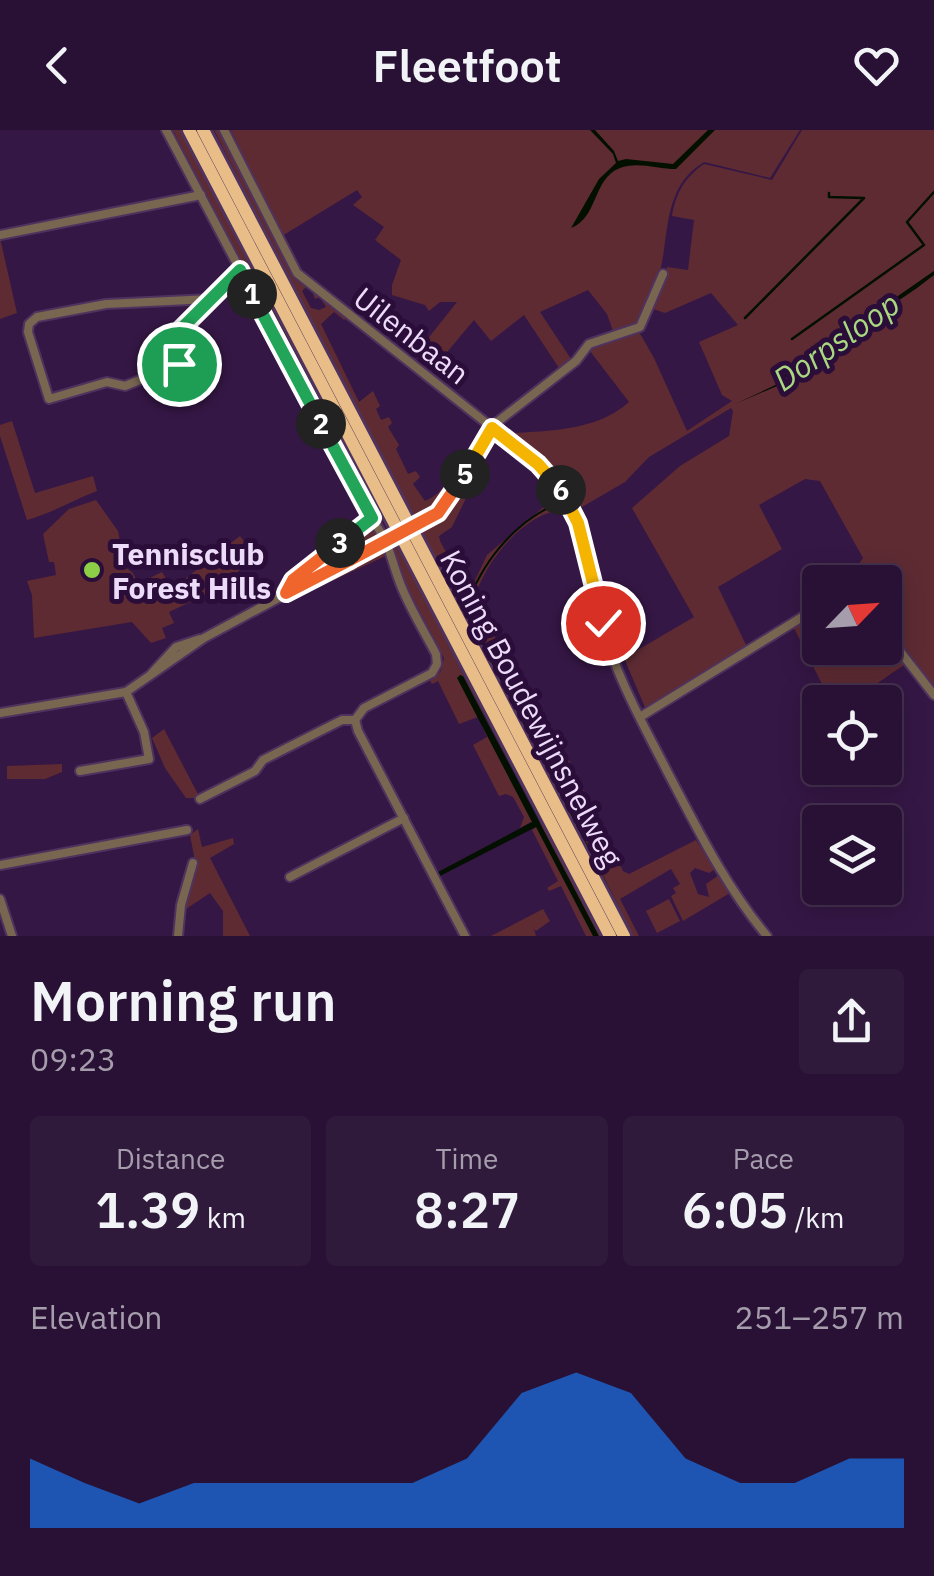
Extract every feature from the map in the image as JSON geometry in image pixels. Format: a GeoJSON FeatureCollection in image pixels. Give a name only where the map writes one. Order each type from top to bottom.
{"type":"FeatureCollection","features":[{"type":"Feature","properties":{"kind":"highway","name":"Koning Boudewijnsnelweg"},"geometry":{"type":"LineString","coordinates":[[189,130],[610,936]]}},
{"type":"Feature","properties":{"kind":"highway","name":"Koning Boudewijnsnelweg"},"geometry":{"type":"LineString","coordinates":[[203,130],[624,936]]}},
{"type":"Feature","properties":{"kind":"street"},"geometry":{"type":"LineString","coordinates":[[166,130],[392,552],[401,587],[436,654],[437,664],[432,673],[364,708],[356,720],[358,731],[466,936]]}},
{"type":"Feature","properties":{"kind":"street","name":"Uilenbaan"},"geometry":{"type":"LineString","coordinates":[[224,130],[297,273],[545,470],[571,507],[582,535],[613,658],[640,718],[726,880],[767,936]]}},
{"type":"Feature","properties":{"kind":"street"},"geometry":{"type":"LineString","coordinates":[[0,235],[201,195]]}},
{"type":"Feature","properties":{"kind":"street"},"geometry":{"type":"LineString","coordinates":[[211,299],[106,304],[37,317],[28,324],[28,332],[49,399],[107,382],[124,386],[179,364],[182,354],[177,336],[240,270]]}},
{"type":"Feature","properties":{"kind":"street"},"geometry":{"type":"LineString","coordinates":[[0,713],[126,692],[149,677],[176,648],[204,638],[434,516],[448,504],[492,428],[576,361],[589,344],[640,327],[662,274]]}},
{"type":"Feature","properties":{"kind":"street"},"geometry":{"type":"LineString","coordinates":[[286,593],[293,580],[372,518]]}},
{"type":"Feature","properties":{"kind":"street"},"geometry":{"type":"LineString","coordinates":[[640,718],[802,617]]}},
{"type":"Feature","properties":{"kind":"street"},"geometry":{"type":"LineString","coordinates":[[902,654],[934,695]]}},
{"type":"Feature","properties":{"kind":"street"},"geometry":{"type":"LineString","coordinates":[[80,771],[149,759],[144,732],[126,692]]}},
{"type":"Feature","properties":{"kind":"street"},"geometry":{"type":"LineString","coordinates":[[200,799],[256,771],[263,760],[342,720],[356,720]]}},
{"type":"Feature","properties":{"kind":"street"},"geometry":{"type":"LineString","coordinates":[[290,878],[404,818]]}},
{"type":"Feature","properties":{"kind":"street"},"geometry":{"type":"LineString","coordinates":[[0,865],[187,830]]}},
{"type":"Feature","properties":{"kind":"street"},"geometry":{"type":"LineString","coordinates":[[178,936],[181,904],[193,863]]}},
{"type":"Feature","properties":{"kind":"street"},"geometry":{"type":"LineString","coordinates":[[0,899],[12,936]]}},
{"type":"Feature","properties":{"kind":"shaded area"},"geometry":{"type":"Polygon","coordinates":[[[173,130],[180,130],[389,535],[348,468],[173,130]]]}},
{"type":"Feature","properties":{"kind":"shaded area"},"geometry":{"type":"Polygon","coordinates":[[[214,130],[221,130],[289,266],[307,286],[302,291],[311,308],[326,307],[320,297],[315,299],[311,289],[348,318],[344,320],[334,312],[321,324],[359,402],[373,391],[381,420],[389,417],[392,423],[388,427],[399,445],[396,449],[408,474],[416,471],[420,477],[413,484],[425,501],[441,491],[468,451],[477,446],[443,503],[415,522],[312,326],[214,130]]]}},
{"type":"Feature","properties":{"kind":"shaded area"},"geometry":{"type":"Polygon","coordinates":[[[231,130],[800,130],[770,178],[704,162],[690,172],[674,198],[659,276],[642,321],[614,334],[607,314],[588,290],[540,312],[571,359],[559,368],[524,315],[491,341],[474,320],[432,370],[417,358],[421,353],[418,351],[457,302],[440,302],[429,311],[425,305],[392,295],[401,260],[375,240],[384,227],[353,205],[362,197],[357,190],[282,236],[231,130]]]}},
{"type":"Feature","properties":{"kind":"shaded area"},"geometry":{"type":"Polygon","coordinates":[[[802,130],[934,130],[934,271],[810,359],[934,275],[934,692],[902,651],[902,565],[858,565],[863,558],[820,481],[805,479],[759,505],[782,549],[718,587],[749,651],[647,712],[624,658],[694,617],[632,508],[680,466],[729,436],[733,411],[731,408],[649,457],[625,482],[582,507],[555,467],[512,433],[589,424],[629,402],[590,351],[591,345],[638,330],[687,431],[732,401],[722,395],[699,342],[738,325],[711,293],[665,313],[653,309],[667,267],[688,270],[694,220],[672,216],[679,193],[697,169],[704,164],[772,180],[802,130]]]}},
{"type":"Feature","properties":{"kind":"shaded area"},"geometry":{"type":"Polygon","coordinates":[[[0,238],[17,313],[0,319],[0,238]]]}},
{"type":"Feature","properties":{"kind":"shaded area"},"geometry":{"type":"Polygon","coordinates":[[[12,421],[35,493],[93,476],[97,491],[27,520],[0,436],[0,425],[12,421]]]}},
{"type":"Feature","properties":{"kind":"shaded area"},"geometry":{"type":"Polygon","coordinates":[[[493,435],[509,445],[493,443],[452,527],[439,536],[440,541],[470,591],[487,555],[559,494],[575,528],[563,510],[550,512],[524,526],[492,561],[478,588],[484,618],[487,616],[521,689],[532,702],[526,706],[557,766],[569,760],[623,871],[629,874],[696,840],[715,869],[709,873],[695,868],[690,873],[698,894],[709,897],[706,884],[719,875],[730,893],[683,921],[671,896],[676,893],[673,888],[680,884],[671,869],[620,899],[639,936],[631,936],[418,528],[449,510],[493,435]]]}},
{"type":"Feature","properties":{"kind":"shaded area","name":"Tennisclub Forest Hills"},"geometry":{"type":"Polygon","coordinates":[[[96,500],[118,531],[125,567],[138,584],[162,572],[172,589],[240,536],[256,557],[214,591],[169,612],[174,623],[162,628],[166,638],[151,643],[132,622],[34,638],[32,595],[27,581],[56,575],[43,534],[69,509],[96,500]]]}},
{"type":"Feature","properties":{"kind":"shaded area"},"geometry":{"type":"Polygon","coordinates":[[[369,525],[381,539],[295,582],[369,525]]]}},
{"type":"Feature","properties":{"kind":"shaded area"},"geometry":{"type":"Polygon","coordinates":[[[395,540],[534,814],[601,936],[586,936],[561,886],[549,891],[547,888],[558,881],[532,830],[536,827],[531,822],[520,828],[524,817],[513,797],[499,796],[473,745],[487,737],[478,717],[459,724],[438,681],[430,681],[441,671],[444,658],[406,585],[392,542],[395,540]]]}},
{"type":"Feature","properties":{"kind":"shaded area"},"geometry":{"type":"Polygon","coordinates":[[[386,545],[390,554],[299,592],[386,545]]]}},
{"type":"Feature","properties":{"kind":"shaded area"},"geometry":{"type":"Polygon","coordinates":[[[802,620],[802,644],[793,626],[802,620]]]}},
{"type":"Feature","properties":{"kind":"shaded area"},"geometry":{"type":"Polygon","coordinates":[[[902,657],[907,663],[873,685],[822,685],[812,665],[902,665],[902,657]]]}},
{"type":"Feature","properties":{"kind":"shaded area"},"geometry":{"type":"Polygon","coordinates":[[[164,729],[200,798],[186,798],[165,768],[152,738],[164,729]]]}},
{"type":"Feature","properties":{"kind":"shaded area"},"geometry":{"type":"Polygon","coordinates":[[[62,764],[62,772],[45,779],[7,779],[7,766],[62,764]]]}},
{"type":"Feature","properties":{"kind":"shaded area"},"geometry":{"type":"Polygon","coordinates":[[[198,829],[202,847],[233,838],[234,844],[210,858],[250,936],[223,936],[223,911],[210,893],[186,909],[182,904],[195,861],[190,835],[198,829]]]}},
{"type":"Feature","properties":{"kind":"shaded area"},"geometry":{"type":"Polygon","coordinates":[[[669,899],[680,921],[657,933],[646,911],[669,899]]]}},
{"type":"Feature","properties":{"kind":"shaded area"},"geometry":{"type":"Polygon","coordinates":[[[543,909],[550,921],[534,929],[536,936],[491,936],[543,909]]]}},
{"type":"Feature","properties":{"kind":"water"},"geometry":{"type":"Polygon","coordinates":[[[590,130],[595,130],[614,151],[618,161],[673,164],[708,130],[715,130],[676,169],[633,165],[611,173],[587,216],[571,228],[599,179],[616,163],[613,154],[590,130]]]}},
{"type":"Feature","properties":{"kind":"water","name":"Dorpsloop"},"geometry":{"type":"Polygon","coordinates":[[[934,271],[917,288],[785,378],[784,383],[735,404],[782,382],[781,377],[934,271]]]}},
{"type":"Feature","properties":{"kind":"water"},"geometry":{"type":"Polygon","coordinates":[[[562,500],[510,537],[490,562],[474,590],[483,619],[479,632],[622,913],[476,631],[480,619],[472,590],[488,561],[520,525],[562,500]]]}},
{"type":"Feature","properties":{"kind":"water"},"geometry":{"type":"Polygon","coordinates":[[[460,675],[599,936],[593,936],[536,827],[440,876],[438,872],[532,822],[457,678],[460,675]]]}},
{"type":"Feature","properties":{"kind":"waterway","name":"Dorpsloop"},"geometry":{"type":"LineString","coordinates":[[792,339],[924,245],[907,222],[934,192]]}},
{"type":"Feature","properties":{"kind":"waterway"},"geometry":{"type":"LineString","coordinates":[[745,318],[864,198],[829,197],[829,193]]}},
{"type":"Feature","properties":{"kind":"place","name":"Tennisclub Forest Hills"},"geometry":{"type":"Point","coordinates":[92,570]}},
{"type":"Feature","properties":{"kind":"route"},"geometry":{"type":"LineString","coordinates":[[179,364],[180,330],[240,270],[372,518],[293,580],[286,593],[438,513],[448,504],[492,428],[545,470],[568,502],[582,535],[603,623]]}}]}
